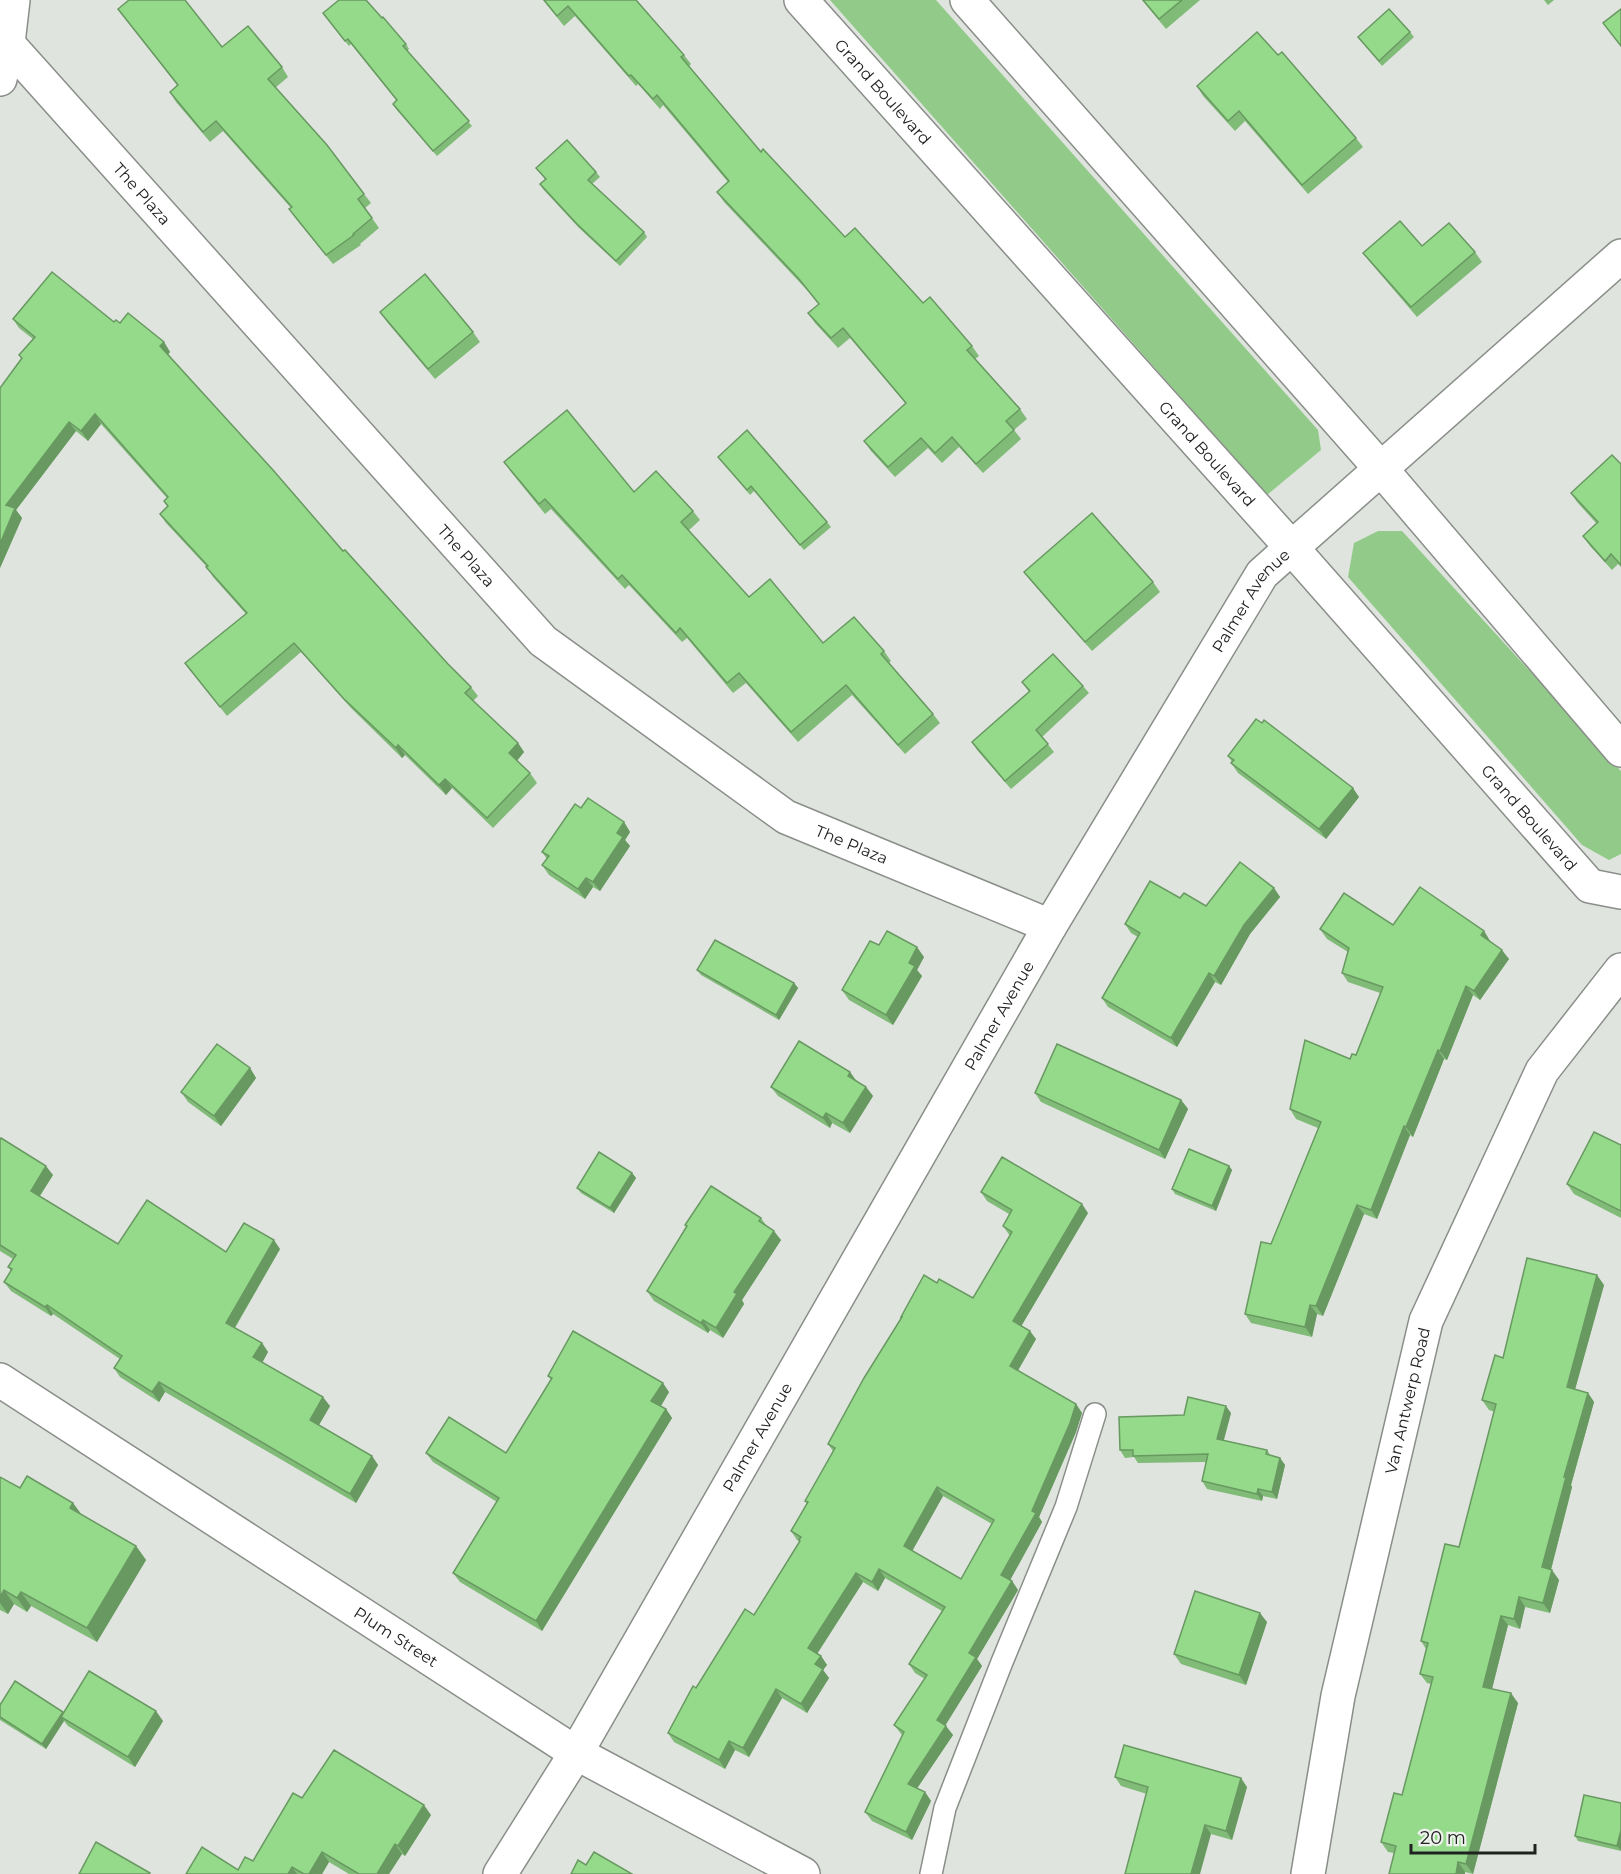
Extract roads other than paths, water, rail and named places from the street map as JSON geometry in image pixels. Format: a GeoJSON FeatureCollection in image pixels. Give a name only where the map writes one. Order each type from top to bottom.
{"type":"FeatureCollection","features":[{"type":"Feature","properties":{"kind":"street"},"geometry":{"type":"LineString","coordinates":[[0,79],[4,39],[14,0]]}},
{"type":"Feature","properties":{"kind":"street","name":"Grand Boulevard"},"geometry":{"type":"LineString","coordinates":[[801,0],[1291,547],[1590,886],[1621,892]]}},
{"type":"Feature","properties":{"kind":"street"},"geometry":{"type":"LineString","coordinates":[[967,0],[1381,469],[1621,750]]}},
{"type":"Feature","properties":{"kind":"street","name":"The Plaza"},"geometry":{"type":"LineString","coordinates":[[4,39],[543,641],[786,817],[1050,926]]}},
{"type":"Feature","properties":{"kind":"street","name":"Palmer Avenue"},"geometry":{"type":"LineString","coordinates":[[500,1874],[576,1753],[1050,926],[1263,574],[1621,256]]}},
{"type":"Feature","properties":{"kind":"street","name":"Van Antwerp Road"},"geometry":{"type":"LineString","coordinates":[[1308,1874],[1338,1696],[1426,1321],[1542,1071],[1621,969]]}},
{"type":"Feature","properties":{"kind":"street","name":"Plum Street"},"geometry":{"type":"LineString","coordinates":[[0,1380],[576,1753],[803,1874]]}},
{"type":"Feature","properties":{"kind":"lane"},"geometry":{"type":"LineString","coordinates":[[931,1874],[945,1808],[1066,1507],[1095,1414]]}}]}
